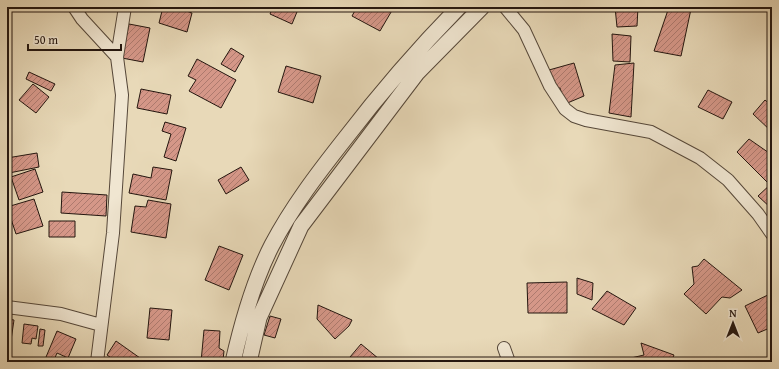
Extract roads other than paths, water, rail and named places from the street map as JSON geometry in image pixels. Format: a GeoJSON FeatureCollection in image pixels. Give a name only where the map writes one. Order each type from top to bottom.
{"type":"FeatureCollection","features":[{"type":"Feature","properties":{"kind":"street"},"geometry":{"type":"LineString","coordinates":[[74,7],[82,19],[117,57]]}},
{"type":"Feature","properties":{"kind":"street"},"geometry":{"type":"LineString","coordinates":[[97,362],[113,232],[122,95],[117,57],[125,7]]}},
{"type":"Feature","properties":{"kind":"street"},"geometry":{"type":"LineString","coordinates":[[233,362],[242,321],[251,294],[272,246],[289,216],[313,179],[370,107],[423,44],[459,7]]}},
{"type":"Feature","properties":{"kind":"street"},"geometry":{"type":"LineString","coordinates":[[249,362],[259,318],[301,226],[417,73],[482,7]]}},
{"type":"Feature","properties":{"kind":"street"},"geometry":{"type":"LineString","coordinates":[[505,7],[524,30],[550,86],[565,109],[574,116],[586,120],[651,132],[700,158],[728,180],[758,214],[772,234]]}},
{"type":"Feature","properties":{"kind":"street"},"geometry":{"type":"LineString","coordinates":[[7,308],[61,314],[101,325]]}},
{"type":"Feature","properties":{"kind":"street"},"geometry":{"type":"LineString","coordinates":[[504,348],[509,362]]}}]}
